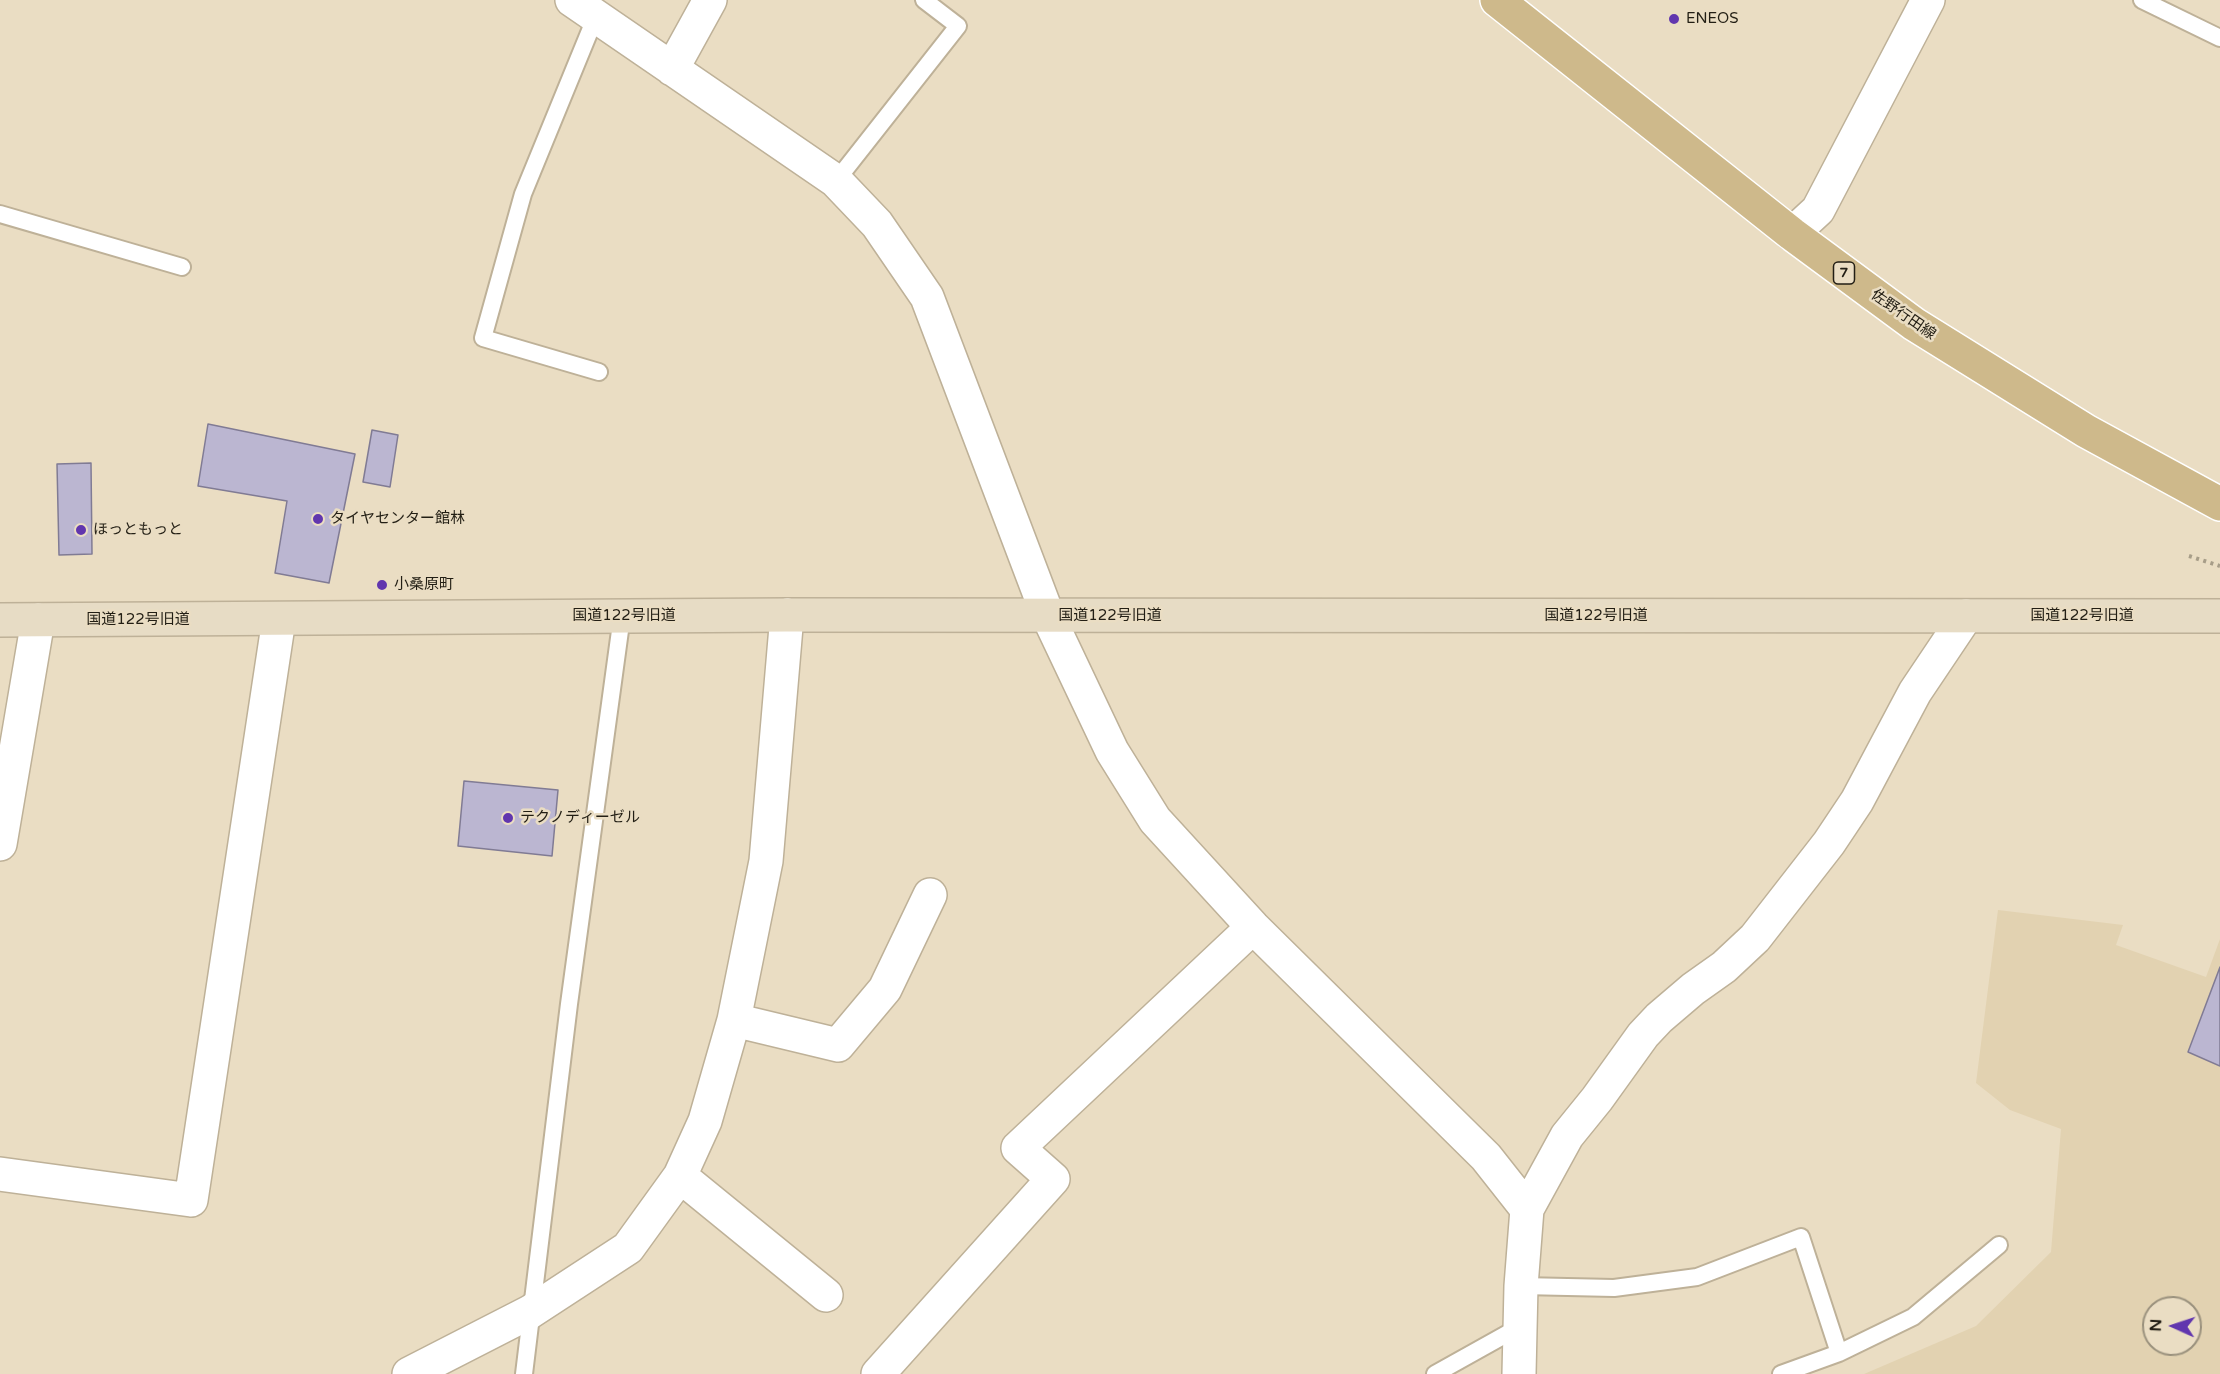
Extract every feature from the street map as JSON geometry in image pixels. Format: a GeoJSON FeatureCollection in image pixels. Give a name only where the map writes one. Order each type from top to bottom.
{"type":"FeatureCollection","features":[{"type":"Feature","properties":{"kind":"main road","name":"佐野行田線"},"geometry":{"type":"LineString","coordinates":[[1505,2],[1792,234],[1914,324],[2086,431],[2220,504]]}},
{"type":"Feature","properties":{"kind":"street"},"geometry":{"type":"LineString","coordinates":[[672,69],[710,0]]}},
{"type":"Feature","properties":{"kind":"street"},"geometry":{"type":"LineString","coordinates":[[1792,234],[1818,210],[1928,0]]}},
{"type":"Feature","properties":{"kind":"street"},"geometry":{"type":"LineString","coordinates":[[584,8],[836,181],[877,224],[927,297],[1048,616],[1112,751],[1155,820],[1253,927],[1486,1157],[1527,1209]]}},
{"type":"Feature","properties":{"kind":"street"},"geometry":{"type":"LineString","coordinates":[[409,1374],[530,1312],[628,1248],[680,1176],[705,1120],[734,1020],[766,861],[787,615]]}},
{"type":"Feature","properties":{"kind":"street","name":"国道122号旧道"},"geometry":{"type":"LineString","coordinates":[[0,621],[787,615],[2220,616]]}},
{"type":"Feature","properties":{"kind":"street"},"geometry":{"type":"LineString","coordinates":[[1520,1374],[1521,1286],[1527,1209],[1567,1136],[1598,1099],[1643,1035],[1659,1018],[1693,989],[1724,967],[1755,938],[1830,843],[1857,801],[1915,692],[1966,616]]}},
{"type":"Feature","properties":{"kind":"street"},"geometry":{"type":"LineString","coordinates":[[0,1174],[191,1200],[279,619]]}},
{"type":"Feature","properties":{"kind":"street"},"geometry":{"type":"LineString","coordinates":[[0,844],[38,620]]}},
{"type":"Feature","properties":{"kind":"street"},"geometry":{"type":"LineString","coordinates":[[734,1020],[838,1045],[885,989],[930,896]]}},
{"type":"Feature","properties":{"kind":"street"},"geometry":{"type":"LineString","coordinates":[[878,1374],[1053,1179],[1018,1148],[1253,927]]}},
{"type":"Feature","properties":{"kind":"street"},"geometry":{"type":"LineString","coordinates":[[680,1176],[826,1294]]}},
{"type":"Feature","properties":{"kind":"lane"},"geometry":{"type":"LineString","coordinates":[[836,181],[958,26],[924,0]]}},
{"type":"Feature","properties":{"kind":"lane"},"geometry":{"type":"LineString","coordinates":[[2142,0],[2220,38]]}},
{"type":"Feature","properties":{"kind":"lane"},"geometry":{"type":"LineString","coordinates":[[584,8],[523,194],[483,338],[599,372]]}},
{"type":"Feature","properties":{"kind":"lane"},"geometry":{"type":"LineString","coordinates":[[0,214],[182,267]]}},
{"type":"Feature","properties":{"kind":"lane"},"geometry":{"type":"LineString","coordinates":[[524,1374],[569,1004],[622,616]]}},
{"type":"Feature","properties":{"kind":"lane"},"geometry":{"type":"LineString","coordinates":[[1521,1286],[1614,1288],[1697,1277],[1801,1237],[1839,1353]]}},
{"type":"Feature","properties":{"kind":"lane"},"geometry":{"type":"LineString","coordinates":[[1781,1374],[1839,1353],[1913,1317],[1999,1245]]}},
{"type":"Feature","properties":{"kind":"lane"},"geometry":{"type":"LineString","coordinates":[[1435,1374],[1521,1326]]}},
{"type":"Feature","properties":{"kind":"path"},"geometry":{"type":"LineString","coordinates":[[2189,556],[2220,566]]}},
{"type":"Feature","properties":{"kind":"shaded area"},"geometry":{"type":"Polygon","coordinates":[[[1998,910],[2123,925],[2116,945],[2206,977],[2220,939],[2220,1374],[1864,1374],[1976,1326],[2051,1252],[2061,1129],[2010,1110],[1976,1083],[1998,910]]]}},
{"type":"Feature","properties":{"kind":"building"},"geometry":{"type":"Polygon","coordinates":[[[208,424],[355,454],[329,583],[275,573],[287,501],[198,486],[208,424]]]}},
{"type":"Feature","properties":{"kind":"building"},"geometry":{"type":"Polygon","coordinates":[[[372,430],[398,435],[390,487],[363,482],[372,430]]]}},
{"type":"Feature","properties":{"kind":"building"},"geometry":{"type":"Polygon","coordinates":[[[91,463],[92,554],[59,555],[57,464],[91,463]]]}},
{"type":"Feature","properties":{"kind":"building","name":"テクノディーゼル"},"geometry":{"type":"Polygon","coordinates":[[[464,781],[558,790],[552,856],[458,846],[464,781]]]}},
{"type":"Feature","properties":{"kind":"building"},"geometry":{"type":"Polygon","coordinates":[[[2220,967],[2220,1066],[2188,1052],[2220,967]]]}},
{"type":"Feature","properties":{"kind":"place","name":"ENEOS"},"geometry":{"type":"Point","coordinates":[1674,19]}},
{"type":"Feature","properties":{"kind":"place","name":"タイヤセンター館林"},"geometry":{"type":"Point","coordinates":[318,519]}},
{"type":"Feature","properties":{"kind":"place","name":"ほっともっと"},"geometry":{"type":"Point","coordinates":[81,530]}},
{"type":"Feature","properties":{"kind":"place","name":"小桑原町"},"geometry":{"type":"Point","coordinates":[382,585]}},
{"type":"Feature","properties":{"kind":"place","name":"テクノディーゼル"},"geometry":{"type":"Point","coordinates":[508,818]}}]}
